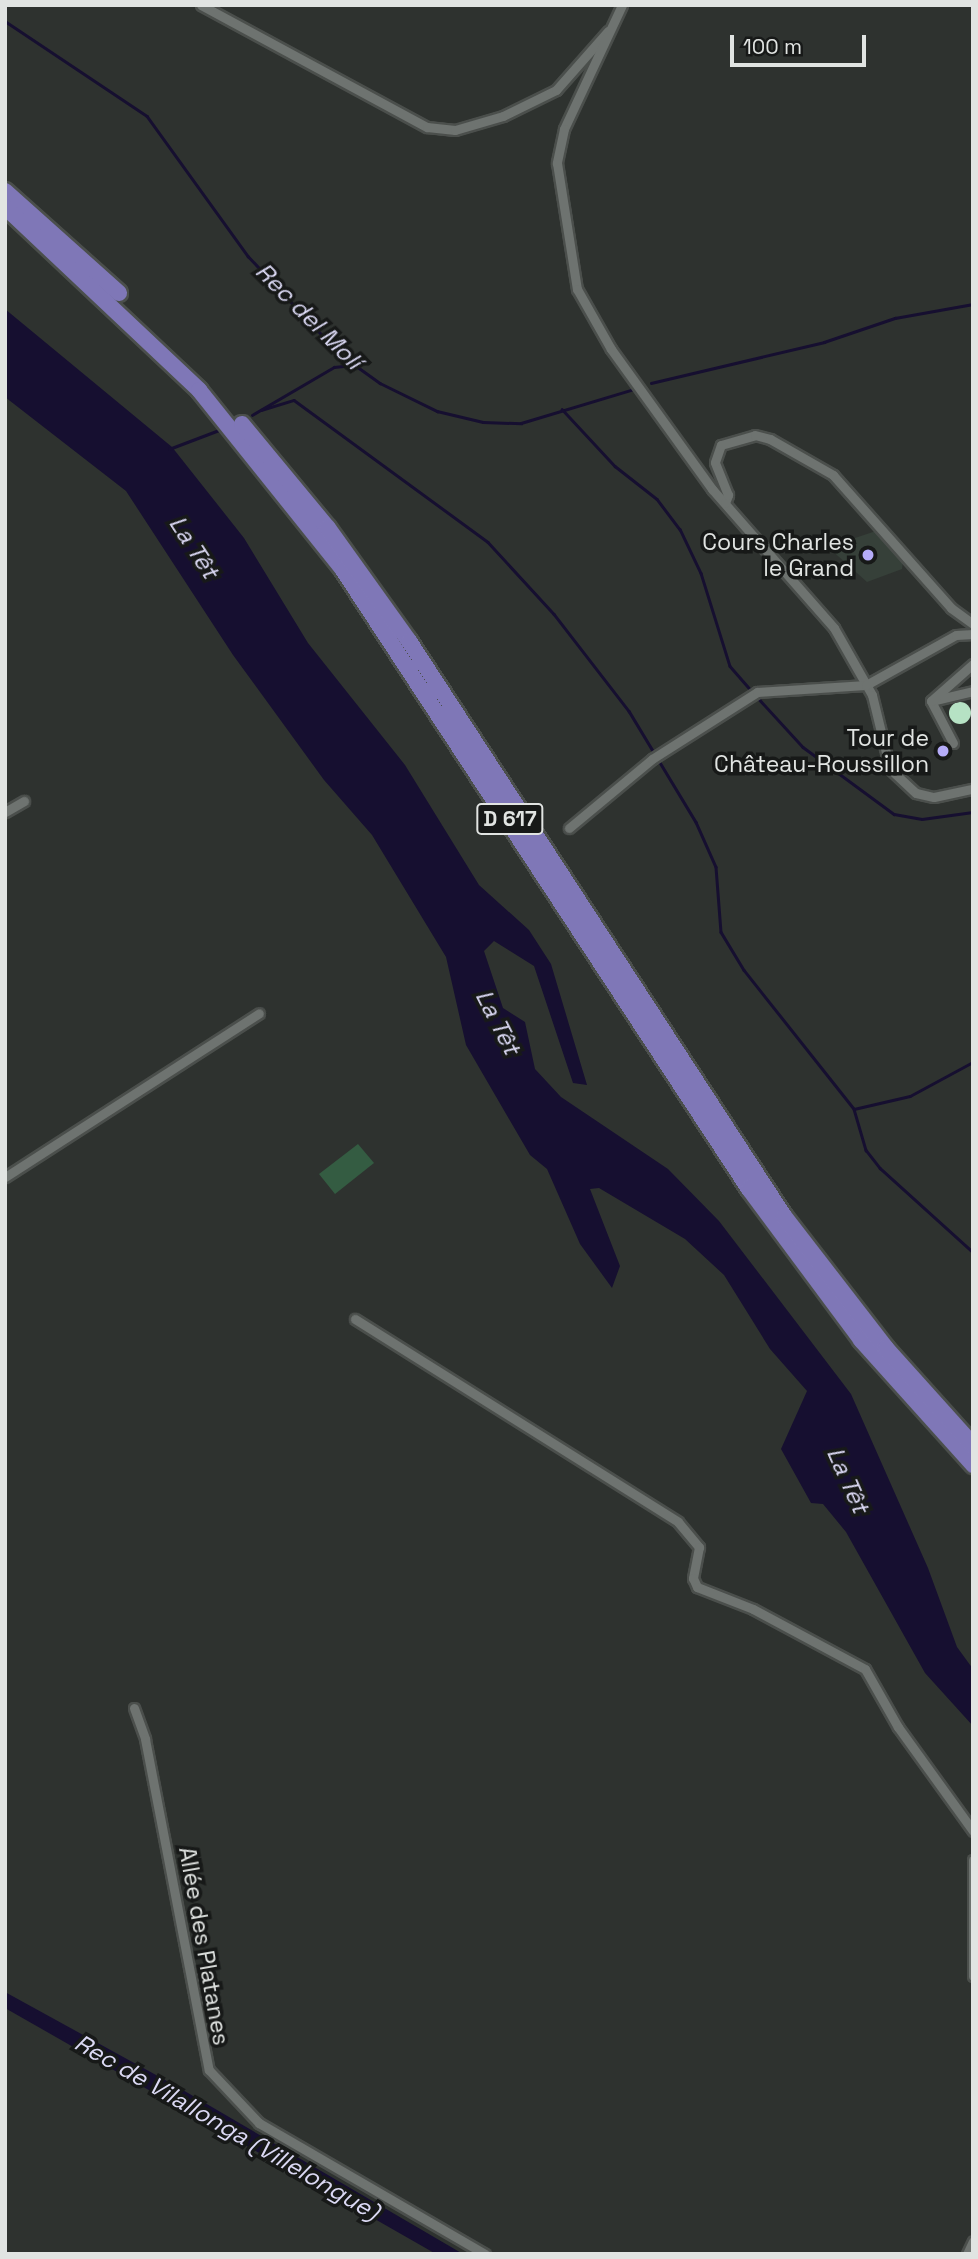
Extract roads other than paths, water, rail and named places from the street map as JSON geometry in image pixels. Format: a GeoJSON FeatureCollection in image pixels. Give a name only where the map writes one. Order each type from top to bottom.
{"type":"FeatureCollection","features":[{"type":"Feature","properties":{"kind":"highway","name":"D 617"},"geometry":{"type":"LineString","coordinates":[[5,191],[167,342],[328,528],[409,641],[771,1197],[878,1338],[973,1445]]}},
{"type":"Feature","properties":{"kind":"highway","name":"D 617"},"geometry":{"type":"LineString","coordinates":[[5,207],[199,390],[343,570],[749,1189],[861,1340],[973,1465]]}},
{"type":"Feature","properties":{"kind":"street"},"geometry":{"type":"LineString","coordinates":[[201,5],[427,127],[455,130],[503,116],[556,90],[617,19]]}},
{"type":"Feature","properties":{"kind":"street"},"geometry":{"type":"LineString","coordinates":[[622,5],[564,129],[557,163],[577,289],[611,349],[725,503],[834,628],[866,685],[890,769],[902,784],[934,797],[973,789]]}},
{"type":"Feature","properties":{"kind":"street"},"geometry":{"type":"LineString","coordinates":[[725,503],[728,495],[715,462],[721,445],[755,435],[770,439],[833,475],[951,608],[973,624]]}},
{"type":"Feature","properties":{"kind":"street"},"geometry":{"type":"LineString","coordinates":[[569,828],[659,754],[754,694],[866,685],[956,635],[973,634]]}},
{"type":"Feature","properties":{"kind":"street"},"geometry":{"type":"LineString","coordinates":[[931,701],[973,664]]}},
{"type":"Feature","properties":{"kind":"street"},"geometry":{"type":"LineString","coordinates":[[931,701],[973,691]]}},
{"type":"Feature","properties":{"kind":"street"},"geometry":{"type":"LineString","coordinates":[[931,701],[953,743]]}},
{"type":"Feature","properties":{"kind":"street"},"geometry":{"type":"LineString","coordinates":[[5,812],[24,801]]}},
{"type":"Feature","properties":{"kind":"street"},"geometry":{"type":"LineString","coordinates":[[5,1177],[259,1013]]}},
{"type":"Feature","properties":{"kind":"street"},"geometry":{"type":"LineString","coordinates":[[355,1319],[678,1522],[699,1547],[693,1578],[697,1587],[753,1609],[865,1669],[898,1727],[973,1830]]}},
{"type":"Feature","properties":{"kind":"street","name":"Allée des Platanes"},"geometry":{"type":"LineString","coordinates":[[134,1708],[145,1739],[209,2070],[259,2123],[485,2254]]}},
{"type":"Feature","properties":{"kind":"street"},"geometry":{"type":"LineString","coordinates":[[973,1860],[973,1976]]}},
{"type":"Feature","properties":{"kind":"street"},"geometry":{"type":"LineString","coordinates":[[967,2254],[973,2241]]}},
{"type":"Feature","properties":{"kind":"water","name":"La Têt"},"geometry":{"type":"Polygon","coordinates":[[[5,309],[172,447],[244,538],[308,643],[405,765],[479,885],[529,930],[551,964],[587,1085],[573,1083],[534,966],[494,941],[484,951],[503,1008],[525,1022],[535,1069],[561,1097],[668,1169],[719,1221],[851,1394],[928,1568],[957,1647],[973,1669],[973,1726],[925,1673],[846,1532],[823,1504],[811,1503],[781,1449],[807,1391],[770,1349],[724,1275],[685,1239],[599,1188],[590,1189],[620,1266],[612,1288],[580,1244],[547,1169],[530,1155],[466,1045],[446,957],[372,835],[324,780],[233,655],[126,491],[5,397],[5,309]]]}},
{"type":"Feature","properties":{"kind":"water","name":"Rec de Vilallonga (Villelongue)"},"geometry":{"type":"Polygon","coordinates":[[[5,1992],[176,2086],[463,2254],[436,2254],[5,2008],[5,1992]]]}},
{"type":"Feature","properties":{"kind":"waterway","name":"Rec del Molí"},"geometry":{"type":"LineString","coordinates":[[5,21],[147,116],[248,256],[341,355],[380,383],[437,411],[483,422],[521,423],[634,389]]}},
{"type":"Feature","properties":{"kind":"waterway"},"geometry":{"type":"LineString","coordinates":[[651,383],[824,342],[895,318],[973,304]]}},
{"type":"Feature","properties":{"kind":"waterway"},"geometry":{"type":"LineString","coordinates":[[252,415],[334,367],[353,365]]}},
{"type":"Feature","properties":{"kind":"waterway"},"geometry":{"type":"LineString","coordinates":[[261,410],[294,400],[488,542],[554,614],[629,711],[696,822],[716,867],[721,932],[744,970],[854,1109],[866,1150],[880,1168],[973,1252]]}},
{"type":"Feature","properties":{"kind":"waterway","name":"Rec del Molí"},"geometry":{"type":"LineString","coordinates":[[562,409],[615,466],[657,499],[680,529],[701,573],[730,666],[753,692]]}},
{"type":"Feature","properties":{"kind":"waterway"},"geometry":{"type":"LineString","coordinates":[[169,449],[219,430]]}},
{"type":"Feature","properties":{"kind":"waterway","name":"Rec del Molí"},"geometry":{"type":"LineString","coordinates":[[759,699],[803,747],[894,814],[922,819],[973,812]]}},
{"type":"Feature","properties":{"kind":"waterway"},"geometry":{"type":"LineString","coordinates":[[854,1109],[910,1096],[973,1062]]}},
{"type":"Feature","properties":{"kind":"place","name":"Cours Charles le Grand"},"geometry":{"type":"Point","coordinates":[868,555]}},
{"type":"Feature","properties":{"kind":"place","name":"Tour de Château-Roussillon"},"geometry":{"type":"Point","coordinates":[943,751]}}]}
